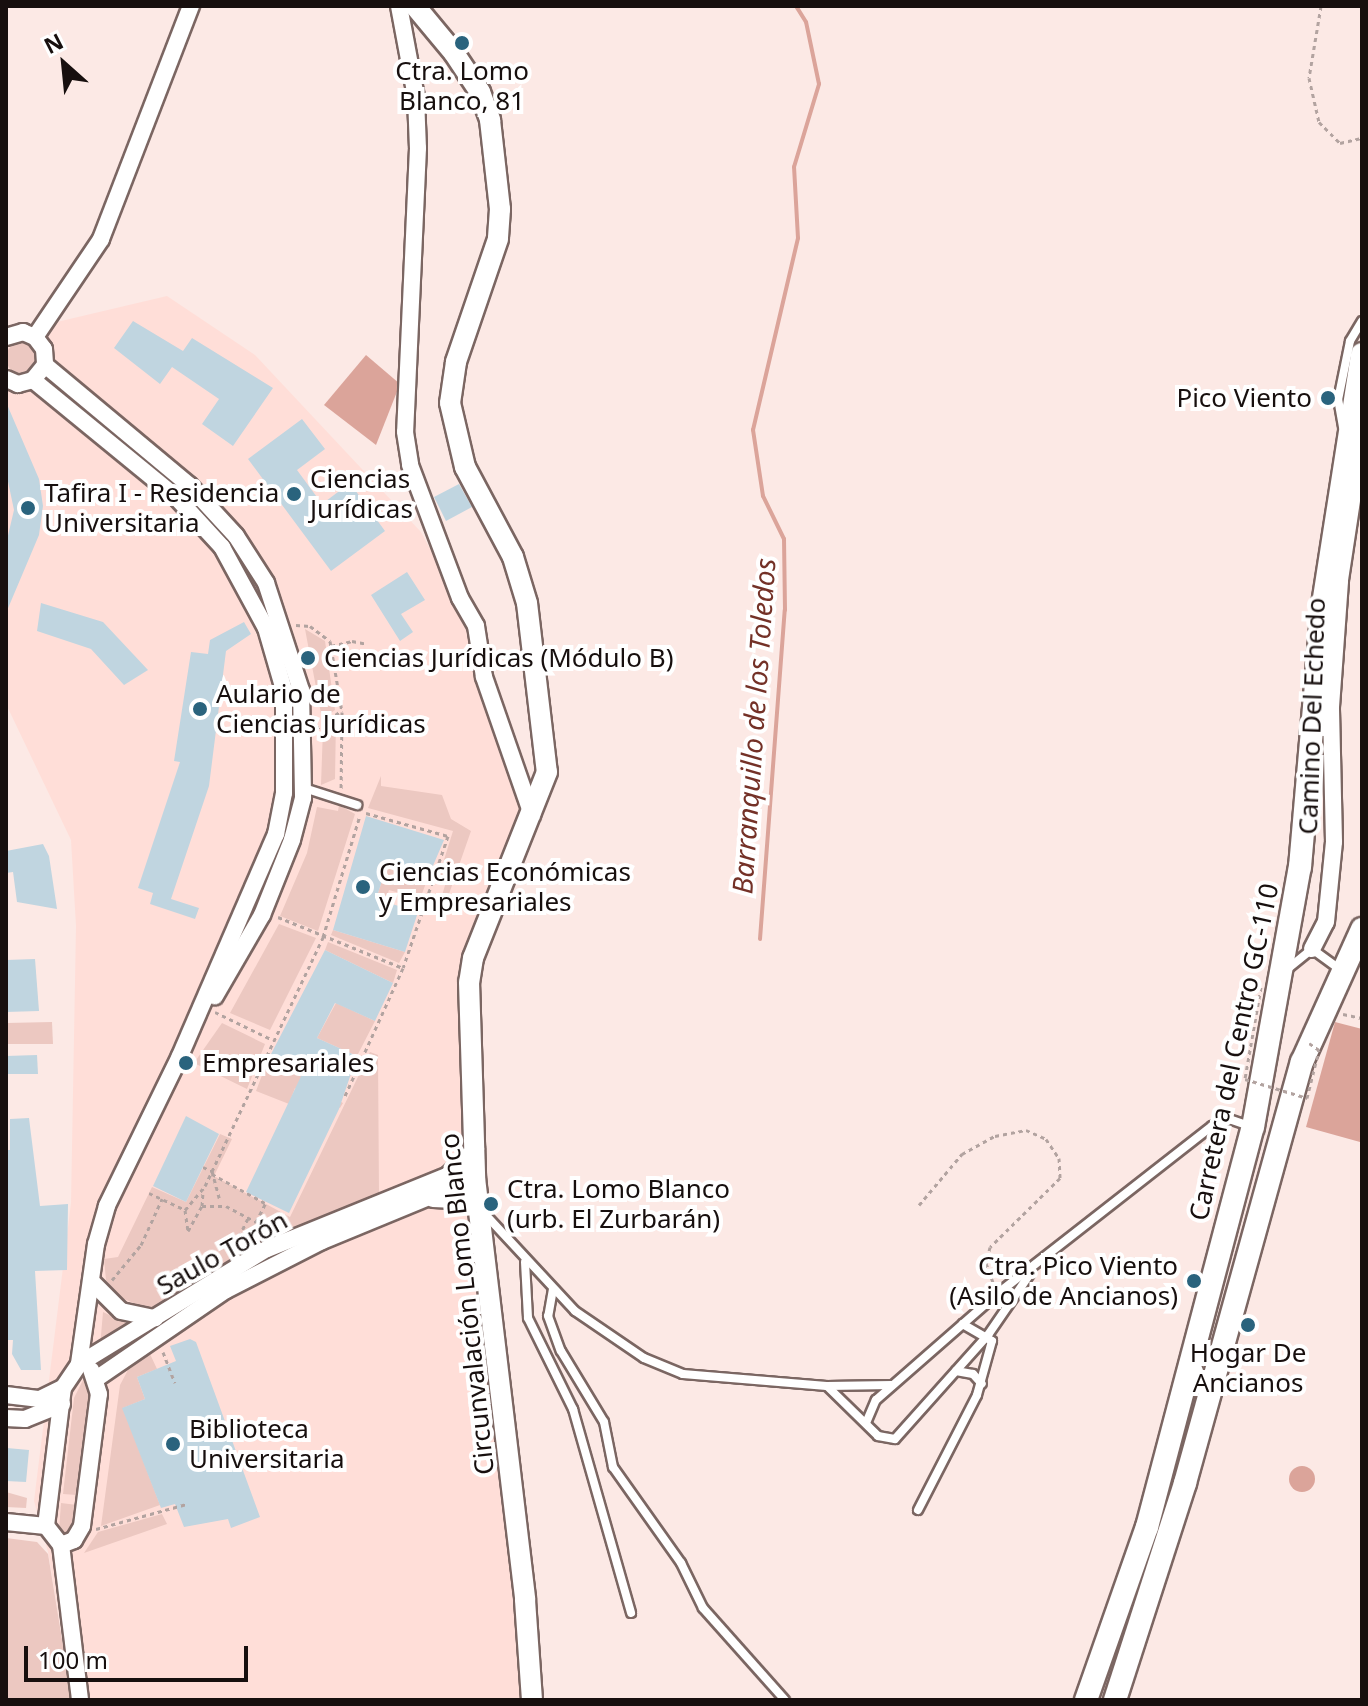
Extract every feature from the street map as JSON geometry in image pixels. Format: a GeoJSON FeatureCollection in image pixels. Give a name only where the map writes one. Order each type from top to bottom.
{"type":"FeatureCollection","features":[{"type":"Feature","properties":{"kind":"main road","name":"Carretera del Centro GC-110"},"geometry":{"type":"LineString","coordinates":[[1086,1700],[1147,1527],[1253,1127],[1300,867],[1323,604],[1354,440],[1362,354]]}},
{"type":"Feature","properties":{"kind":"main road"},"geometry":{"type":"LineString","coordinates":[[1115,1700],[1185,1483],[1309,1043],[1362,929]]}},
{"type":"Feature","properties":{"kind":"street"},"geometry":{"type":"LineString","coordinates":[[35,337],[101,239],[191,6]]}},
{"type":"Feature","properties":{"kind":"street"},"geometry":{"type":"LineString","coordinates":[[399,6],[416,97],[418,148],[405,432],[410,465],[476,626],[484,677],[533,818]]}},
{"type":"Feature","properties":{"kind":"street","name":"Circunvalación Lomo Blanco"},"geometry":{"type":"LineString","coordinates":[[415,6],[454,53],[490,120],[500,209],[498,239],[456,362],[450,403],[465,467],[513,557],[527,603],[547,772],[533,818],[471,970],[475,1178],[525,1600],[532,1700]]}},
{"type":"Feature","properties":{"kind":"street"},"geometry":{"type":"LineString","coordinates":[[6,337],[23,332],[35,337],[44,349],[45,365],[33,380],[18,384],[6,379]]}},
{"type":"Feature","properties":{"kind":"street"},"geometry":{"type":"LineString","coordinates":[[45,365],[189,485],[236,536],[266,583],[283,623],[301,690],[303,788],[292,840],[264,910],[180,1056]]}},
{"type":"Feature","properties":{"kind":"street"},"geometry":{"type":"LineString","coordinates":[[33,380],[177,498],[222,547],[266,628],[284,690],[284,793],[276,834],[180,1056],[107,1206],[91,1281],[79,1364],[62,1396],[46,1526],[61,1545],[80,1700]]}},
{"type":"Feature","properties":{"kind":"street","name":"Camino Del Echedo"},"geometry":{"type":"LineString","coordinates":[[1312,949],[1326,922],[1334,842],[1332,691],[1354,440]]}},
{"type":"Feature","properties":{"kind":"street","name":"Saulo Torón"},"geometry":{"type":"LineString","coordinates":[[96,1379],[155,1326],[267,1249],[447,1176],[476,1149]]}},
{"type":"Feature","properties":{"kind":"street","name":"Saulo Torón"},"geometry":{"type":"LineString","coordinates":[[79,1364],[322,1241],[475,1178]]}},
{"type":"Feature","properties":{"kind":"street"},"geometry":{"type":"LineString","coordinates":[[427,1198],[479,1204]]}},
{"type":"Feature","properties":{"kind":"street"},"geometry":{"type":"LineString","coordinates":[[91,1281],[121,1311],[155,1326]]}},
{"type":"Feature","properties":{"kind":"street"},"geometry":{"type":"LineString","coordinates":[[61,1545],[74,1540],[81,1528],[99,1394],[96,1379],[79,1364]]}},
{"type":"Feature","properties":{"kind":"street"},"geometry":{"type":"LineString","coordinates":[[6,1395],[40,1399],[62,1396]]}},
{"type":"Feature","properties":{"kind":"street"},"geometry":{"type":"LineString","coordinates":[[6,1418],[25,1419],[62,1396]]}},
{"type":"Feature","properties":{"kind":"street"},"geometry":{"type":"LineString","coordinates":[[6,1522],[46,1526]]}},
{"type":"Feature","properties":{"kind":"lane"},"geometry":{"type":"LineString","coordinates":[[1354,440],[1338,400],[1350,341],[1362,321]]}},
{"type":"Feature","properties":{"kind":"lane"},"geometry":{"type":"LineString","coordinates":[[303,788],[356,806]]}},
{"type":"Feature","properties":{"kind":"lane"},"geometry":{"type":"LineString","coordinates":[[1281,975],[1312,949],[1342,970]]}},
{"type":"Feature","properties":{"kind":"lane"},"geometry":{"type":"LineString","coordinates":[[866,1423],[870,1406],[997,1294],[1034,1269],[1212,1126],[1229,1119],[1253,1127]]}},
{"type":"Feature","properties":{"kind":"lane"},"geometry":{"type":"LineString","coordinates":[[479,1204],[525,1261],[575,1311],[644,1358],[683,1374],[827,1386],[892,1385]]}},
{"type":"Feature","properties":{"kind":"lane"},"geometry":{"type":"LineString","coordinates":[[525,1261],[528,1318],[573,1409],[631,1613]]}},
{"type":"Feature","properties":{"kind":"lane"},"geometry":{"type":"LineString","coordinates":[[827,1386],[878,1436],[895,1439],[988,1335],[1034,1269]]}},
{"type":"Feature","properties":{"kind":"lane"},"geometry":{"type":"LineString","coordinates":[[553,1289],[548,1316],[561,1351],[604,1422],[613,1467],[681,1563],[703,1608],[785,1700]]}},
{"type":"Feature","properties":{"kind":"lane"},"geometry":{"type":"LineString","coordinates":[[918,1510],[982,1384],[992,1341],[988,1335],[963,1324]]}},
{"type":"Feature","properties":{"kind":"lane"},"geometry":{"type":"LineString","coordinates":[[956,1371],[973,1374],[982,1384]]}},
{"type":"Feature","properties":{"kind":"path"},"geometry":{"type":"LineString","coordinates":[[1321,6],[1309,78],[1319,122],[1340,143],[1362,138]]}},
{"type":"Feature","properties":{"kind":"path"},"geometry":{"type":"LineString","coordinates":[[307,626],[331,646],[342,710],[341,785],[356,806],[448,836],[403,968],[345,1096]]}},
{"type":"Feature","properties":{"kind":"path"},"geometry":{"type":"LineString","coordinates":[[331,646],[352,641],[368,644]]}},
{"type":"Feature","properties":{"kind":"path"},"geometry":{"type":"LineString","coordinates":[[304,739],[342,710]]}},
{"type":"Feature","properties":{"kind":"path"},"geometry":{"type":"LineString","coordinates":[[203,1189],[202,1206],[188,1231],[185,1210],[203,1189],[212,1172],[323,937],[356,806]]}},
{"type":"Feature","properties":{"kind":"path"},"geometry":{"type":"LineString","coordinates":[[391,897],[423,907]]}},
{"type":"Feature","properties":{"kind":"path"},"geometry":{"type":"LineString","coordinates":[[264,910],[403,968]]}},
{"type":"Feature","properties":{"kind":"path"},"geometry":{"type":"LineString","coordinates":[[1261,987],[1245,1079],[1307,1098],[1319,1050],[1309,1043]]}},
{"type":"Feature","properties":{"kind":"path"},"geometry":{"type":"LineString","coordinates":[[208,1009],[273,1040]]}},
{"type":"Feature","properties":{"kind":"path"},"geometry":{"type":"LineString","coordinates":[[919,1205],[962,1154],[995,1136],[1026,1130],[1046,1139],[1059,1158],[1060,1178],[990,1247],[986,1263],[997,1294]]}},
{"type":"Feature","properties":{"kind":"path"},"geometry":{"type":"LineString","coordinates":[[202,1206],[220,1205],[256,1222],[265,1202],[203,1167]]}},
{"type":"Feature","properties":{"kind":"path"},"geometry":{"type":"LineString","coordinates":[[212,1172],[220,1205]]}},
{"type":"Feature","properties":{"kind":"path"},"geometry":{"type":"LineString","coordinates":[[149,1193],[185,1210]]}},
{"type":"Feature","properties":{"kind":"path"},"geometry":{"type":"LineString","coordinates":[[108,1284],[141,1245],[162,1199]]}},
{"type":"Feature","properties":{"kind":"path"},"geometry":{"type":"LineString","coordinates":[[230,1257],[248,1218]]}},
{"type":"Feature","properties":{"kind":"path"},"geometry":{"type":"LineString","coordinates":[[155,1326],[175,1383]]}},
{"type":"Feature","properties":{"kind":"path"},"geometry":{"type":"LineString","coordinates":[[81,1528],[98,1530],[187,1504]]}},
{"type":"Feature","properties":{"kind":"shaded area"},"geometry":{"type":"Polygon","coordinates":[[[167,296],[255,355],[421,532],[472,627],[530,798],[465,962],[541,1700],[73,1700],[48,1552],[34,1501],[71,1203],[76,926],[71,840],[6,704],[6,334],[167,296]]]}},
{"type":"Feature","properties":{"kind":"shaded area"},"geometry":{"type":"Polygon","coordinates":[[[22,342],[33,347],[38,358],[33,369],[22,374],[11,369],[6,358],[11,347],[22,342]]]}},
{"type":"Feature","properties":{"kind":"shaded area"},"geometry":{"type":"Polygon","coordinates":[[[366,355],[400,384],[376,445],[324,405],[366,355]]]}},
{"type":"Feature","properties":{"kind":"shaded area"},"geometry":{"type":"Polygon","coordinates":[[[50,376],[142,454],[138,459],[47,381],[50,376]]]}},
{"type":"Feature","properties":{"kind":"shaded area"},"geometry":{"type":"Polygon","coordinates":[[[151,461],[201,505],[246,561],[275,616],[267,619],[253,590],[146,467],[151,461]]]}},
{"type":"Feature","properties":{"kind":"shaded area"},"geometry":{"type":"Polygon","coordinates":[[[305,629],[325,641],[335,710],[322,719],[305,629]]]}},
{"type":"Feature","properties":{"kind":"shaded area"},"geometry":{"type":"Polygon","coordinates":[[[336,719],[335,779],[321,785],[323,728],[336,719]]]}},
{"type":"Feature","properties":{"kind":"shaded area"},"geometry":{"type":"Polygon","coordinates":[[[381,776],[381,786],[442,795],[451,819],[471,831],[442,914],[437,912],[446,882],[438,879],[453,831],[368,808],[381,776]]]}},
{"type":"Feature","properties":{"kind":"shaded area"},"geometry":{"type":"Polygon","coordinates":[[[339,805],[355,814],[318,931],[280,916],[307,853],[317,807],[338,811],[339,805]]]}},
{"type":"Feature","properties":{"kind":"shaded area"},"geometry":{"type":"Polygon","coordinates":[[[388,863],[429,875],[420,899],[389,890],[385,902],[376,899],[388,863]]]}},
{"type":"Feature","properties":{"kind":"shaded area"},"geometry":{"type":"Polygon","coordinates":[[[279,924],[316,938],[270,1030],[230,1013],[279,924]]]}},
{"type":"Feature","properties":{"kind":"shaded area"},"geometry":{"type":"Polygon","coordinates":[[[333,930],[405,952],[399,963],[331,935],[333,930]]]}},
{"type":"Feature","properties":{"kind":"shaded area"},"geometry":{"type":"Polygon","coordinates":[[[328,942],[397,970],[393,983],[325,950],[328,942]]]}},
{"type":"Feature","properties":{"kind":"shaded area"},"geometry":{"type":"Polygon","coordinates":[[[336,1003],[375,1021],[357,1056],[317,1038],[336,1003]]]}},
{"type":"Feature","properties":{"kind":"shaded area"},"geometry":{"type":"Polygon","coordinates":[[[52,1022],[53,1044],[6,1044],[6,1023],[52,1022]]]}},
{"type":"Feature","properties":{"kind":"shaded area"},"geometry":{"type":"Polygon","coordinates":[[[1335,1022],[1362,1029],[1360,1142],[1306,1127],[1335,1022]]]}},
{"type":"Feature","properties":{"kind":"shaded area"},"geometry":{"type":"Polygon","coordinates":[[[222,1023],[265,1044],[247,1089],[194,1063],[222,1023]]]}},
{"type":"Feature","properties":{"kind":"shaded area"},"geometry":{"type":"Polygon","coordinates":[[[370,1052],[378,1055],[379,1195],[278,1236],[150,1310],[117,1296],[106,1280],[104,1259],[118,1257],[152,1187],[186,1202],[220,1134],[232,1139],[214,1176],[290,1217],[370,1052]]]}},
{"type":"Feature","properties":{"kind":"shaded area"},"geometry":{"type":"Polygon","coordinates":[[[269,1057],[336,1088],[332,1097],[343,1103],[340,1108],[295,1088],[289,1104],[256,1091],[269,1057]]]}},
{"type":"Feature","properties":{"kind":"shaded area"},"geometry":{"type":"Polygon","coordinates":[[[103,1312],[131,1325],[100,1347],[103,1312]]]}},
{"type":"Feature","properties":{"kind":"shaded area"},"geometry":{"type":"Polygon","coordinates":[[[150,1354],[157,1369],[137,1377],[145,1399],[123,1408],[160,1505],[101,1526],[120,1385],[128,1370],[150,1354]]]}},
{"type":"Feature","properties":{"kind":"shaded area"},"geometry":{"type":"Polygon","coordinates":[[[85,1376],[90,1393],[77,1495],[63,1494],[74,1398],[85,1376]]]}},
{"type":"Feature","properties":{"kind":"shaded area"},"geometry":{"type":"Polygon","coordinates":[[[1302,1466],[1311,1470],[1315,1479],[1311,1488],[1302,1492],[1293,1488],[1289,1479],[1293,1470],[1302,1466]]]}},
{"type":"Feature","properties":{"kind":"shaded area"},"geometry":{"type":"Polygon","coordinates":[[[6,1492],[27,1498],[26,1508],[6,1507],[6,1492]]]}},
{"type":"Feature","properties":{"kind":"shaded area"},"geometry":{"type":"Polygon","coordinates":[[[61,1503],[77,1505],[69,1534],[59,1531],[61,1503]]]}},
{"type":"Feature","properties":{"kind":"shaded area"},"geometry":{"type":"Polygon","coordinates":[[[162,1514],[167,1524],[84,1553],[98,1532],[162,1514]]]}},
{"type":"Feature","properties":{"kind":"shaded area"},"geometry":{"type":"Polygon","coordinates":[[[6,1538],[37,1542],[48,1554],[72,1700],[6,1700],[6,1538]]]}},
{"type":"Feature","properties":{"kind":"building","name":"Ciencias Jurídicas"},"geometry":{"type":"Polygon","coordinates":[[[133,321],[183,351],[192,338],[273,388],[233,446],[202,424],[219,399],[172,367],[160,384],[114,348],[133,321]]]}},
{"type":"Feature","properties":{"kind":"building","name":"Tafira I - Residencia Universitaria"},"geometry":{"type":"Polygon","coordinates":[[[6,402],[39,479],[43,506],[39,535],[6,613],[6,544],[14,510],[6,472],[6,402]]]}},
{"type":"Feature","properties":{"kind":"building","name":"Ciencias Jurídicas"},"geometry":{"type":"Polygon","coordinates":[[[302,419],[325,449],[297,470],[322,504],[350,483],[385,531],[331,571],[248,459],[302,419]]]}},
{"type":"Feature","properties":{"kind":"building"},"geometry":{"type":"Polygon","coordinates":[[[459,484],[472,507],[446,521],[434,497],[459,484]]]}},
{"type":"Feature","properties":{"kind":"building"},"geometry":{"type":"Polygon","coordinates":[[[407,572],[425,600],[401,614],[413,632],[400,641],[371,595],[407,572]]]}},
{"type":"Feature","properties":{"kind":"building","name":"Tafira I - Residencia Universitaria"},"geometry":{"type":"Polygon","coordinates":[[[41,603],[103,622],[148,670],[124,685],[91,649],[37,631],[41,603]]]}},
{"type":"Feature","properties":{"kind":"building"},"geometry":{"type":"Polygon","coordinates":[[[244,622],[251,634],[226,651],[209,786],[171,899],[199,908],[195,919],[150,904],[153,893],[138,888],[180,762],[174,761],[191,652],[208,654],[210,640],[244,622]]]}},
{"type":"Feature","properties":{"kind":"building","name":"Ciencias Económicas y Empresariales"},"geometry":{"type":"Polygon","coordinates":[[[366,816],[444,840],[429,875],[388,863],[376,899],[418,912],[405,952],[333,930],[366,816]]]}},
{"type":"Feature","properties":{"kind":"building"},"geometry":{"type":"Polygon","coordinates":[[[43,844],[49,856],[57,909],[17,902],[13,872],[6,873],[6,851],[43,844]]]}},
{"type":"Feature","properties":{"kind":"building"},"geometry":{"type":"Polygon","coordinates":[[[325,950],[393,983],[375,1021],[335,1003],[317,1038],[357,1056],[339,1109],[289,1213],[246,1192],[303,1072],[270,1056],[325,950]]]}},
{"type":"Feature","properties":{"kind":"building"},"geometry":{"type":"Polygon","coordinates":[[[35,959],[39,1011],[6,1012],[6,960],[35,959]]]}},
{"type":"Feature","properties":{"kind":"building"},"geometry":{"type":"Polygon","coordinates":[[[37,1055],[38,1074],[6,1074],[6,1056],[37,1055]]]}},
{"type":"Feature","properties":{"kind":"building"},"geometry":{"type":"Polygon","coordinates":[[[186,1116],[219,1134],[186,1202],[153,1186],[186,1116]]]}},
{"type":"Feature","properties":{"kind":"building"},"geometry":{"type":"Polygon","coordinates":[[[29,1118],[40,1206],[68,1204],[67,1270],[35,1271],[41,1370],[21,1370],[12,1354],[13,1340],[6,1340],[6,1150],[10,1150],[10,1119],[29,1118]]]}},
{"type":"Feature","properties":{"kind":"building"},"geometry":{"type":"Polygon","coordinates":[[[190,1339],[196,1342],[260,1517],[231,1528],[228,1519],[184,1527],[175,1504],[161,1508],[122,1408],[145,1399],[137,1377],[176,1361],[170,1346],[190,1339]]]}},
{"type":"Feature","properties":{"kind":"building"},"geometry":{"type":"Polygon","coordinates":[[[7,1448],[29,1450],[26,1482],[6,1481],[7,1448]]]}},
{"type":"Feature","properties":{"kind":"waterway","name":"Barranquillo de los Toledos"},"geometry":{"type":"LineString","coordinates":[[760,939],[785,610],[784,539],[763,496],[753,430],[798,238],[794,167],[819,84],[806,22],[796,6]]}},
{"type":"Feature","properties":{"kind":"place","name":"Ctra. Lomo Blanco, 81"},"geometry":{"type":"Point","coordinates":[462,43]}},
{"type":"Feature","properties":{"kind":"place","name":"Pico Viento"},"geometry":{"type":"Point","coordinates":[1328,398]}},
{"type":"Feature","properties":{"kind":"place","name":"Ciencias Jurídicas"},"geometry":{"type":"Point","coordinates":[294,494]}},
{"type":"Feature","properties":{"kind":"place","name":"Tafira I - Residencia Universitaria"},"geometry":{"type":"Point","coordinates":[28,508]}},
{"type":"Feature","properties":{"kind":"place","name":"Ciencias Jurídicas (Módulo B)"},"geometry":{"type":"Point","coordinates":[308,658]}},
{"type":"Feature","properties":{"kind":"place","name":"Aulario de Ciencias Jurídicas"},"geometry":{"type":"Point","coordinates":[200,709]}},
{"type":"Feature","properties":{"kind":"place","name":"Ciencias Económicas y Empresariales"},"geometry":{"type":"Point","coordinates":[363,887]}},
{"type":"Feature","properties":{"kind":"place","name":"Empresariales"},"geometry":{"type":"Point","coordinates":[186,1063]}},
{"type":"Feature","properties":{"kind":"place","name":"Ctra. Lomo Blanco (urb. El Zurbarán)"},"geometry":{"type":"Point","coordinates":[491,1204]}},
{"type":"Feature","properties":{"kind":"place","name":"Ctra. Pico Viento (Asilo de Ancianos)"},"geometry":{"type":"Point","coordinates":[1194,1281]}},
{"type":"Feature","properties":{"kind":"place","name":"Hogar De Ancianos"},"geometry":{"type":"Point","coordinates":[1248,1325]}},
{"type":"Feature","properties":{"kind":"place","name":"Biblioteca Universitaria"},"geometry":{"type":"Point","coordinates":[173,1444]}}]}
